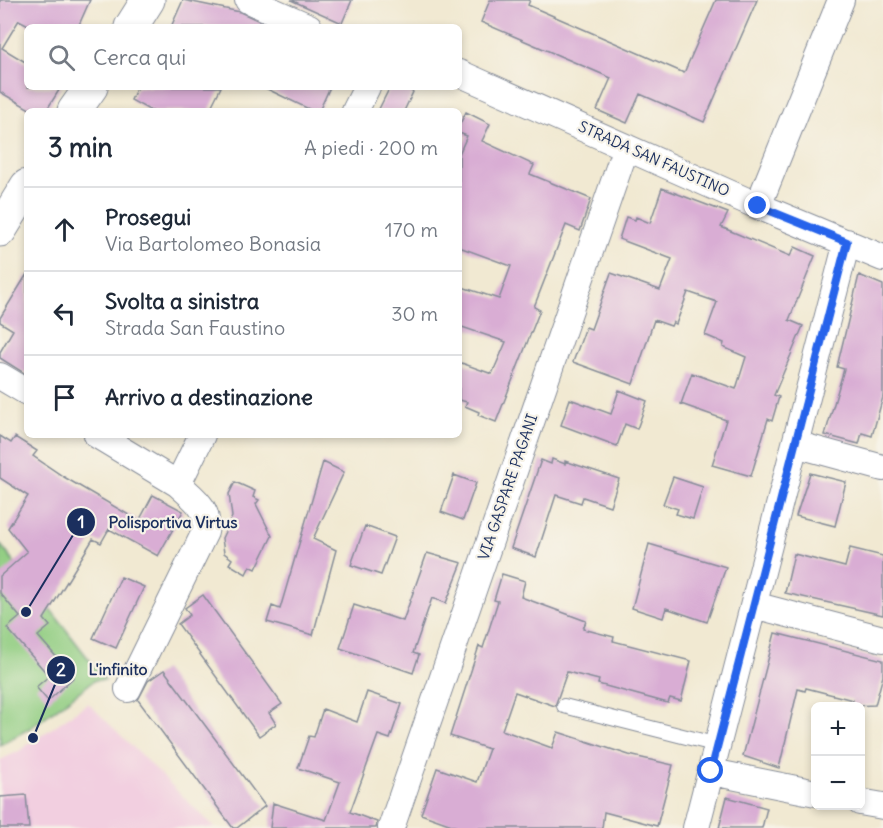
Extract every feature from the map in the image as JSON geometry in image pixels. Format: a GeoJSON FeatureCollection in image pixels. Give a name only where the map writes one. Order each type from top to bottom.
{"type":"FeatureCollection","features":[{"type":"Feature","properties":{"kind":"street"},"geometry":{"type":"LineString","coordinates":[[133,24],[148,0]]}},
{"type":"Feature","properties":{"kind":"street"},"geometry":{"type":"LineString","coordinates":[[248,0],[302,24]]}},
{"type":"Feature","properties":{"kind":"street"},"geometry":{"type":"LineString","coordinates":[[758,206],[841,0]]}},
{"type":"Feature","properties":{"kind":"street","name":"STRADA SAN FAUSTINO"},"geometry":{"type":"LineString","coordinates":[[462,74],[758,206],[883,258]]}},
{"type":"Feature","properties":{"kind":"street"},"geometry":{"type":"LineString","coordinates":[[77,108],[89,90]]}},
{"type":"Feature","properties":{"kind":"street"},"geometry":{"type":"LineString","coordinates":[[356,108],[366,90]]}},
{"type":"Feature","properties":{"kind":"street","name":"VIA GASPARE PAGANI"},"geometry":{"type":"LineString","coordinates":[[391,828],[626,147]]}},
{"type":"Feature","properties":{"kind":"street"},"geometry":{"type":"LineString","coordinates":[[0,230],[24,191]]}},
{"type":"Feature","properties":{"kind":"street"},"geometry":{"type":"LineString","coordinates":[[696,828],[847,242]]}},
{"type":"Feature","properties":{"kind":"street"},"geometry":{"type":"LineString","coordinates":[[0,376],[24,390]]}},
{"type":"Feature","properties":{"kind":"street"},"geometry":{"type":"LineString","coordinates":[[102,438],[178,484],[204,508],[207,523],[128,688]]}},
{"type":"Feature","properties":{"kind":"street"},"geometry":{"type":"LineString","coordinates":[[178,484],[201,438]]}},
{"type":"Feature","properties":{"kind":"street"},"geometry":{"type":"LineString","coordinates":[[795,444],[883,468]]}},
{"type":"Feature","properties":{"kind":"street"},"geometry":{"type":"LineString","coordinates":[[754,605],[883,639]]}},
{"type":"Feature","properties":{"kind":"street"},"geometry":{"type":"LineString","coordinates":[[711,771],[811,792]]}},
{"type":"Feature","properties":{"kind":"street"},"geometry":{"type":"LineString","coordinates":[[865,803],[883,807]]}},
{"type":"Feature","properties":{"kind":"lane"},"geometry":{"type":"LineString","coordinates":[[564,706],[718,745]]}},
{"type":"Feature","properties":{"kind":"shaded area"},"geometry":{"type":"Polygon","coordinates":[[[88,703],[215,828],[0,828],[0,760],[19,751],[88,703]]]}},
{"type":"Feature","properties":{"kind":"green space"},"geometry":{"type":"Polygon","coordinates":[[[0,544],[105,680],[95,680],[30,728],[0,745],[0,544]]]}},
{"type":"Feature","properties":{"kind":"building"},"geometry":{"type":"Polygon","coordinates":[[[0,0],[90,0],[79,24],[26,24],[19,20],[2,48],[24,61],[24,90],[59,90],[48,108],[28,108],[0,92],[0,0]]]}},
{"type":"Feature","properties":{"kind":"building"},"geometry":{"type":"Polygon","coordinates":[[[183,0],[240,12],[266,24],[172,24],[183,0]]]}},
{"type":"Feature","properties":{"kind":"building"},"geometry":{"type":"Polygon","coordinates":[[[291,0],[352,0],[342,23],[291,0]]]}},
{"type":"Feature","properties":{"kind":"building"},"geometry":{"type":"Polygon","coordinates":[[[490,0],[530,0],[528,5],[684,73],[716,0],[757,0],[704,122],[640,94],[627,123],[597,110],[611,78],[481,22],[490,0]]]}},
{"type":"Feature","properties":{"kind":"building"},"geometry":{"type":"Polygon","coordinates":[[[136,90],[220,90],[210,108],[146,108],[131,100],[136,90]]]}},
{"type":"Feature","properties":{"kind":"building"},"geometry":{"type":"Polygon","coordinates":[[[269,90],[329,90],[320,108],[307,108],[269,90]]]}},
{"type":"Feature","properties":{"kind":"building"},"geometry":{"type":"Polygon","coordinates":[[[388,90],[413,92],[405,108],[380,108],[388,90]]]}},
{"type":"Feature","properties":{"kind":"building"},"geometry":{"type":"Polygon","coordinates":[[[466,112],[490,124],[482,141],[534,165],[530,174],[591,199],[580,231],[566,225],[534,307],[540,310],[496,422],[478,415],[479,412],[465,406],[467,402],[462,401],[462,363],[492,374],[506,342],[462,327],[462,287],[499,299],[511,266],[462,248],[462,147],[467,136],[462,134],[462,120],[466,112]]]}},
{"type":"Feature","properties":{"kind":"building"},"geometry":{"type":"Polygon","coordinates":[[[662,188],[728,213],[721,227],[790,256],[795,247],[815,256],[789,320],[803,326],[774,395],[779,397],[772,421],[768,419],[751,476],[712,465],[726,420],[681,404],[692,373],[736,389],[746,357],[723,347],[724,343],[705,335],[717,302],[688,292],[676,324],[673,322],[671,326],[654,320],[633,384],[573,362],[586,327],[591,329],[611,273],[660,290],[672,259],[619,239],[626,217],[635,220],[636,217],[650,223],[662,188]]]}},
{"type":"Feature","properties":{"kind":"building"},"geometry":{"type":"Polygon","coordinates":[[[859,275],[883,285],[883,397],[872,436],[862,433],[859,444],[825,435],[844,369],[837,367],[859,275]]]}},
{"type":"Feature","properties":{"kind":"building"},"geometry":{"type":"Polygon","coordinates":[[[24,279],[24,373],[0,358],[0,352],[13,330],[0,322],[0,318],[24,279]]]}},
{"type":"Feature","properties":{"kind":"building"},"geometry":{"type":"Polygon","coordinates":[[[619,390],[647,401],[637,429],[625,424],[617,446],[561,425],[570,399],[611,414],[619,390]]]}},
{"type":"Feature","properties":{"kind":"building"},"geometry":{"type":"Polygon","coordinates":[[[0,436],[11,443],[15,437],[37,451],[33,456],[64,477],[139,521],[153,495],[183,511],[158,556],[109,529],[101,543],[93,539],[44,619],[50,626],[38,636],[74,677],[48,701],[36,687],[49,676],[7,628],[20,617],[0,593],[0,576],[27,552],[8,528],[28,496],[0,478],[0,436]]]}},
{"type":"Feature","properties":{"kind":"building"},"geometry":{"type":"Polygon","coordinates":[[[552,459],[565,464],[565,461],[619,479],[610,506],[583,497],[581,503],[556,495],[536,557],[511,548],[541,460],[551,464],[552,459]]]}},
{"type":"Feature","properties":{"kind":"building"},"geometry":{"type":"Polygon","coordinates":[[[323,462],[344,472],[313,539],[336,550],[313,635],[267,622],[272,606],[280,609],[323,462]]]}},
{"type":"Feature","properties":{"kind":"building"},"geometry":{"type":"Polygon","coordinates":[[[810,473],[846,482],[835,526],[796,516],[810,473]]]}},
{"type":"Feature","properties":{"kind":"building"},"geometry":{"type":"Polygon","coordinates":[[[454,475],[476,483],[463,520],[441,512],[454,475]]]}},
{"type":"Feature","properties":{"kind":"building"},"geometry":{"type":"Polygon","coordinates":[[[673,477],[703,487],[693,519],[676,514],[678,509],[663,504],[673,477]]]}},
{"type":"Feature","properties":{"kind":"building"},"geometry":{"type":"Polygon","coordinates":[[[235,482],[255,491],[253,497],[259,500],[256,504],[272,536],[256,569],[250,566],[246,574],[229,564],[232,559],[224,553],[222,538],[232,517],[229,494],[235,482]]]}},
{"type":"Feature","properties":{"kind":"building"},"geometry":{"type":"Polygon","coordinates":[[[365,526],[395,537],[381,575],[351,565],[365,526]]]}},
{"type":"Feature","properties":{"kind":"building"},"geometry":{"type":"Polygon","coordinates":[[[649,544],[726,567],[707,622],[666,608],[663,618],[632,608],[649,544]]]}},
{"type":"Feature","properties":{"kind":"building"},"geometry":{"type":"Polygon","coordinates":[[[850,548],[883,556],[883,615],[785,593],[794,554],[845,567],[850,548]]]}},
{"type":"Feature","properties":{"kind":"building"},"geometry":{"type":"Polygon","coordinates":[[[427,553],[462,563],[446,603],[432,598],[413,653],[419,655],[413,673],[340,648],[354,605],[403,621],[427,553]]]}},
{"type":"Feature","properties":{"kind":"building"},"geometry":{"type":"Polygon","coordinates":[[[502,574],[525,581],[521,597],[586,621],[583,629],[614,637],[613,641],[691,661],[681,701],[670,698],[668,703],[598,684],[599,680],[567,672],[555,706],[515,692],[502,730],[552,748],[558,732],[629,755],[673,765],[657,826],[604,812],[602,828],[460,828],[421,814],[437,768],[477,782],[489,749],[450,736],[479,646],[483,648],[498,601],[494,600],[502,574]]]}},
{"type":"Feature","properties":{"kind":"building"},"geometry":{"type":"Polygon","coordinates":[[[121,577],[144,587],[116,648],[93,638],[121,577]]]}},
{"type":"Feature","properties":{"kind":"building"},"geometry":{"type":"Polygon","coordinates":[[[203,595],[282,704],[269,713],[276,724],[259,736],[178,624],[190,615],[185,608],[203,595]]]}},
{"type":"Feature","properties":{"kind":"building"},"geometry":{"type":"Polygon","coordinates":[[[775,633],[883,660],[883,676],[875,705],[865,705],[865,702],[852,702],[853,700],[806,688],[805,691],[798,689],[779,768],[743,756],[775,633]]]}},
{"type":"Feature","properties":{"kind":"building"},"geometry":{"type":"Polygon","coordinates":[[[164,670],[265,806],[237,828],[233,828],[138,700],[148,681],[164,670]]]}},
{"type":"Feature","properties":{"kind":"building"},"geometry":{"type":"Polygon","coordinates":[[[367,692],[402,704],[390,739],[378,735],[350,812],[377,822],[376,828],[270,828],[273,803],[326,820],[340,782],[298,768],[309,736],[314,737],[323,709],[357,722],[367,692]]]}},
{"type":"Feature","properties":{"kind":"building"},"geometry":{"type":"Polygon","coordinates":[[[26,795],[29,828],[0,828],[0,797],[26,795]]]}},
{"type":"Feature","properties":{"kind":"building"},"geometry":{"type":"Polygon","coordinates":[[[727,797],[767,808],[762,828],[719,828],[727,797]]]}},
{"type":"Feature","properties":{"kind":"place","name":"Polisportiva Virtus"},"geometry":{"type":"Point","coordinates":[26,612]}},
{"type":"Feature","properties":{"kind":"place","name":"L'infinito"},"geometry":{"type":"Point","coordinates":[33,738]}},
{"type":"Feature","properties":{"kind":"route"},"geometry":{"type":"LineString","coordinates":[[711,771],[847,242],[758,206]]}}]}
